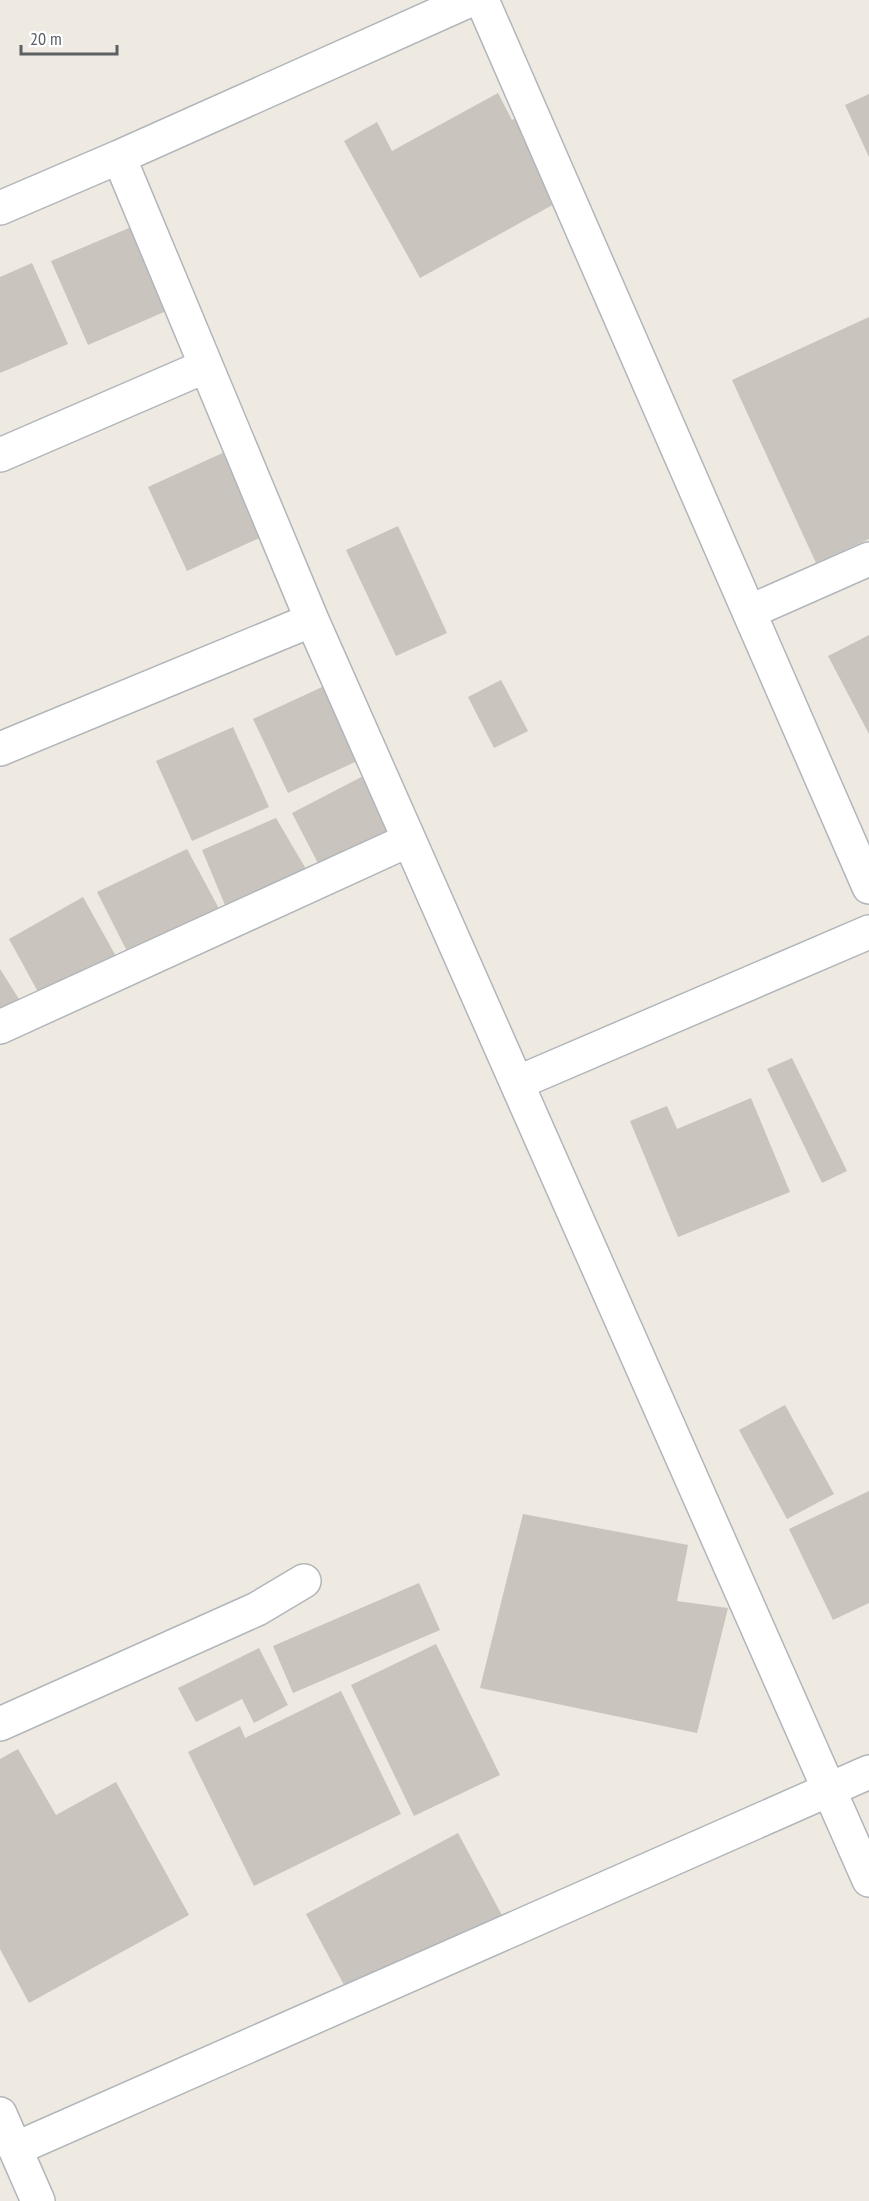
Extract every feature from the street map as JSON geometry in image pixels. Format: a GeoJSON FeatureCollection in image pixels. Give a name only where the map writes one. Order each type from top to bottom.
{"type":"FeatureCollection","features":[{"type":"Feature","properties":{"kind":"street"},"geometry":{"type":"LineString","coordinates":[[0,208],[470,0]]}},
{"type":"Feature","properties":{"kind":"street"},"geometry":{"type":"LineString","coordinates":[[482,0],[869,887]]}},
{"type":"Feature","properties":{"kind":"street"},"geometry":{"type":"LineString","coordinates":[[119,157],[312,620],[869,1880]]}},
{"type":"Feature","properties":{"kind":"street"},"geometry":{"type":"LineString","coordinates":[[0,455],[206,366]]}},
{"type":"Feature","properties":{"kind":"street"},"geometry":{"type":"LineString","coordinates":[[749,612],[869,560]]}},
{"type":"Feature","properties":{"kind":"street"},"geometry":{"type":"LineString","coordinates":[[0,749],[312,620]]}},
{"type":"Feature","properties":{"kind":"street"},"geometry":{"type":"LineString","coordinates":[[0,1027],[409,840]]}},
{"type":"Feature","properties":{"kind":"street"},"geometry":{"type":"LineString","coordinates":[[517,1083],[869,932]]}},
{"type":"Feature","properties":{"kind":"street"},"geometry":{"type":"LineString","coordinates":[[0,1724],[257,1609],[304,1581]]}},
{"type":"Feature","properties":{"kind":"street"},"geometry":{"type":"LineString","coordinates":[[15,2149],[869,1772]]}},
{"type":"Feature","properties":{"kind":"street"},"geometry":{"type":"LineString","coordinates":[[0,2114],[38,2201]]}},
{"type":"Feature","properties":{"kind":"building"},"geometry":{"type":"Polygon","coordinates":[[[498,93],[512,120],[521,115],[567,197],[420,278],[344,141],[377,122],[392,151],[498,93]]]}},
{"type":"Feature","properties":{"kind":"building"},"geometry":{"type":"Polygon","coordinates":[[[869,94],[869,157],[845,105],[869,94]]]}},
{"type":"Feature","properties":{"kind":"building"},"geometry":{"type":"Polygon","coordinates":[[[136,225],[171,309],[88,345],[51,261],[136,225]]]}},
{"type":"Feature","properties":{"kind":"building"},"geometry":{"type":"Polygon","coordinates":[[[32,263],[68,344],[0,373],[0,277],[32,263]]]}},
{"type":"Feature","properties":{"kind":"building"},"geometry":{"type":"Polygon","coordinates":[[[869,317],[869,539],[816,563],[732,380],[869,317]]]}},
{"type":"Feature","properties":{"kind":"building"},"geometry":{"type":"Polygon","coordinates":[[[227,451],[266,535],[187,571],[148,487],[227,451]]]}},
{"type":"Feature","properties":{"kind":"building"},"geometry":{"type":"Polygon","coordinates":[[[398,526],[447,633],[396,656],[346,550],[398,526]]]}},
{"type":"Feature","properties":{"kind":"building"},"geometry":{"type":"Polygon","coordinates":[[[869,635],[869,734],[828,656],[869,635]]]}},
{"type":"Feature","properties":{"kind":"building"},"geometry":{"type":"Polygon","coordinates":[[[501,680],[528,731],[494,748],[468,697],[501,680]]]}},
{"type":"Feature","properties":{"kind":"building"},"geometry":{"type":"Polygon","coordinates":[[[333,682],[368,756],[288,793],[253,719],[333,682]]]}},
{"type":"Feature","properties":{"kind":"building"},"geometry":{"type":"Polygon","coordinates":[[[233,727],[269,807],[192,841],[156,761],[233,727]]]}},
{"type":"Feature","properties":{"kind":"building"},"geometry":{"type":"Polygon","coordinates":[[[371,772],[402,836],[323,873],[292,813],[371,772]]]}},
{"type":"Feature","properties":{"kind":"building"},"geometry":{"type":"Polygon","coordinates":[[[276,818],[313,881],[230,917],[202,850],[276,818]]]}},
{"type":"Feature","properties":{"kind":"building"},"geometry":{"type":"Polygon","coordinates":[[[187,849],[223,916],[132,961],[97,892],[187,849]]]}},
{"type":"Feature","properties":{"kind":"building"},"geometry":{"type":"Polygon","coordinates":[[[83,897],[122,967],[43,1001],[9,939],[83,897]]]}},
{"type":"Feature","properties":{"kind":"building"},"geometry":{"type":"Polygon","coordinates":[[[0,969],[26,1010],[0,1021],[0,969]]]}},
{"type":"Feature","properties":{"kind":"building"},"geometry":{"type":"Polygon","coordinates":[[[792,1058],[847,1171],[822,1183],[767,1069],[792,1058]]]}},
{"type":"Feature","properties":{"kind":"building"},"geometry":{"type":"Polygon","coordinates":[[[751,1098],[790,1192],[678,1237],[630,1121],[667,1106],[677,1129],[751,1098]]]}},
{"type":"Feature","properties":{"kind":"building"},"geometry":{"type":"Polygon","coordinates":[[[785,1405],[834,1494],[787,1519],[739,1430],[785,1405]]]}},
{"type":"Feature","properties":{"kind":"building"},"geometry":{"type":"Polygon","coordinates":[[[869,1491],[869,1603],[833,1620],[789,1529],[869,1491]]]}},
{"type":"Feature","properties":{"kind":"building"},"geometry":{"type":"Polygon","coordinates":[[[523,1514],[688,1545],[677,1601],[728,1608],[697,1733],[480,1688],[523,1514]]]}},
{"type":"Feature","properties":{"kind":"building"},"geometry":{"type":"Polygon","coordinates":[[[419,1583],[440,1630],[293,1693],[273,1646],[419,1583]]]}},
{"type":"Feature","properties":{"kind":"building"},"geometry":{"type":"Polygon","coordinates":[[[436,1644],[500,1775],[414,1816],[351,1685],[436,1644]]]}},
{"type":"Feature","properties":{"kind":"building"},"geometry":{"type":"Polygon","coordinates":[[[259,1648],[288,1705],[254,1723],[242,1699],[196,1722],[178,1688],[259,1648]]]}},
{"type":"Feature","properties":{"kind":"building"},"geometry":{"type":"Polygon","coordinates":[[[341,1691],[401,1814],[254,1886],[188,1752],[240,1726],[245,1738],[341,1691]]]}},
{"type":"Feature","properties":{"kind":"building"},"geometry":{"type":"Polygon","coordinates":[[[18,1749],[56,1815],[116,1782],[189,1915],[29,2003],[0,1949],[0,1759],[18,1749]]]}},
{"type":"Feature","properties":{"kind":"building"},"geometry":{"type":"Polygon","coordinates":[[[458,1833],[512,1934],[351,1998],[306,1914],[458,1833]]]}}]}
